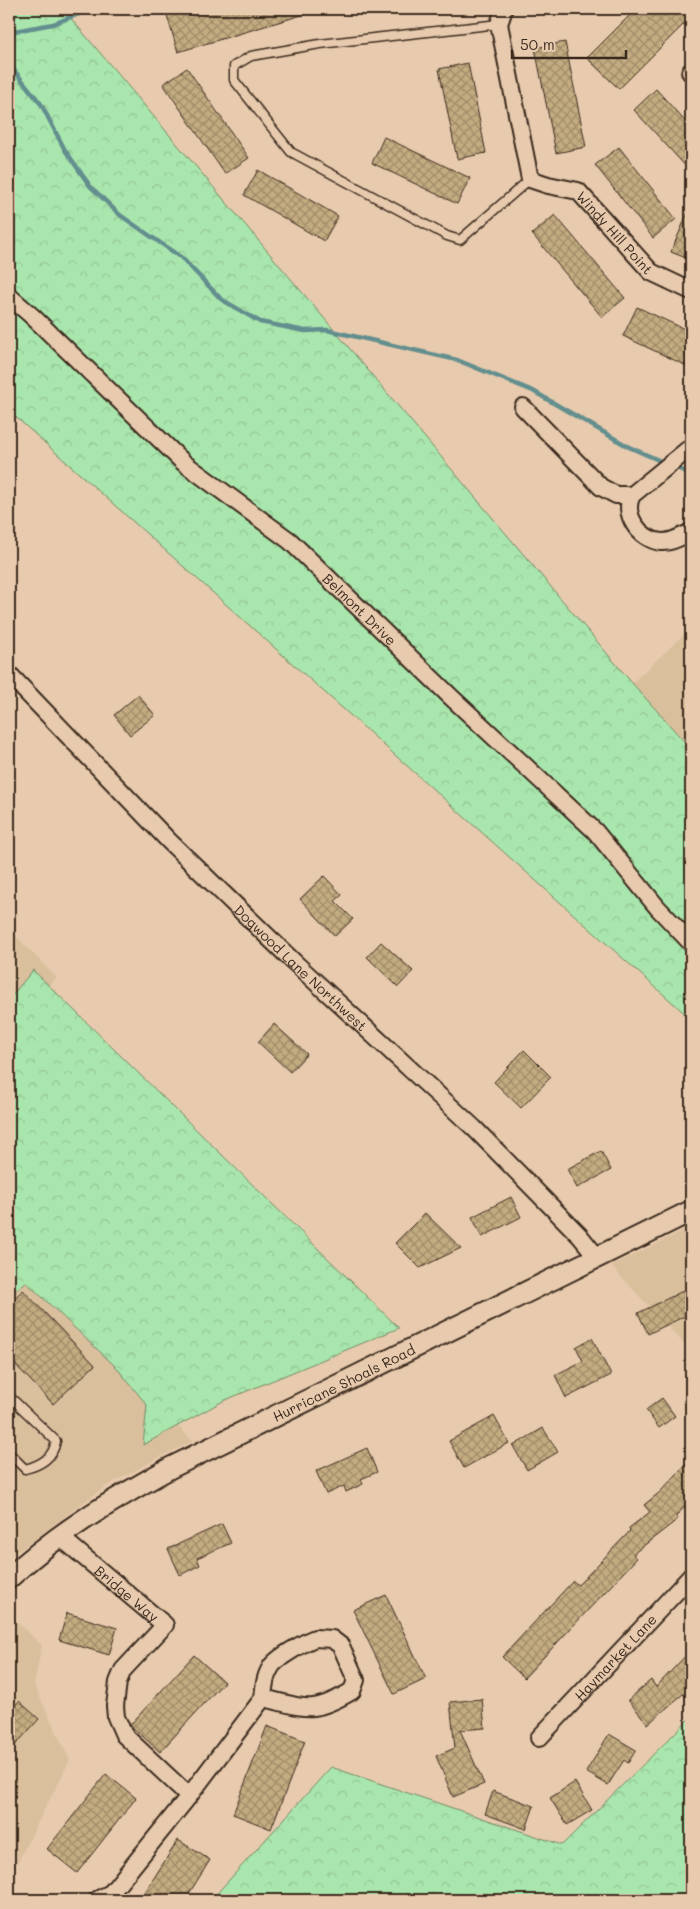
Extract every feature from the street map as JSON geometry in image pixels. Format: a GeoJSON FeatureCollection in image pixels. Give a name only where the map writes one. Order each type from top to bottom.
{"type":"FeatureCollection","features":[{"type":"Feature","properties":{"kind":"street"},"geometry":{"type":"LineString","coordinates":[[501,17],[530,179]]}},
{"type":"Feature","properties":{"kind":"street","name":"Windy Hill Point"},"geometry":{"type":"LineString","coordinates":[[530,179],[578,191],[651,272],[691,291]]}},
{"type":"Feature","properties":{"kind":"street","name":"Belmont Drive"},"geometry":{"type":"LineString","coordinates":[[9,296],[184,463],[290,541],[451,697],[595,831],[657,907],[691,943]]}},
{"type":"Feature","properties":{"kind":"street"},"geometry":{"type":"LineString","coordinates":[[523,406],[601,487],[616,495],[632,494]]}},
{"type":"Feature","properties":{"kind":"street"},"geometry":{"type":"LineString","coordinates":[[691,447],[632,494],[628,503],[630,518],[636,528],[646,536],[660,542],[669,541],[691,532]]}},
{"type":"Feature","properties":{"kind":"street","name":"Dogwood Lane Northwest"},"geometry":{"type":"LineString","coordinates":[[9,674],[169,841],[294,962],[474,1128],[580,1236],[597,1257]]}},
{"type":"Feature","properties":{"kind":"street","name":"Hurricane Shoals Road"},"geometry":{"type":"LineString","coordinates":[[9,1578],[59,1536],[103,1506],[170,1468],[691,1210]]}},
{"type":"Feature","properties":{"kind":"street","name":"Bridge Way"},"geometry":{"type":"LineString","coordinates":[[59,1536],[165,1625],[123,1670],[118,1682],[115,1706],[116,1717],[124,1735],[189,1796]]}},
{"type":"Feature","properties":{"kind":"street","name":"Haymarket Lane"},"geometry":{"type":"LineString","coordinates":[[539,1738],[691,1576]]}},
{"type":"Feature","properties":{"kind":"street"},"geometry":{"type":"LineString","coordinates":[[107,1898],[189,1796],[263,1698],[265,1681],[272,1664],[306,1641],[315,1638],[332,1639],[341,1646],[356,1680],[352,1691],[332,1703],[318,1708],[307,1709],[263,1698]]}},
{"type":"Feature","properties":{"kind":"lane"},"geometry":{"type":"LineString","coordinates":[[501,17],[251,56],[234,66],[234,80],[290,152],[447,236],[460,240],[530,179]]}},
{"type":"Feature","properties":{"kind":"lane"},"geometry":{"type":"LineString","coordinates":[[9,1396],[56,1441],[55,1448],[48,1459],[37,1466],[25,1469],[9,1453]]}},
{"type":"Feature","properties":{"kind":"shaded area"},"geometry":{"type":"Polygon","coordinates":[[[691,628],[691,749],[632,683],[691,628]]]}},
{"type":"Feature","properties":{"kind":"shaded area"},"geometry":{"type":"Polygon","coordinates":[[[9,929],[57,978],[9,1023],[9,929]]]}},
{"type":"Feature","properties":{"kind":"shaded area"},"geometry":{"type":"Polygon","coordinates":[[[691,1227],[691,1351],[611,1266],[691,1227]]]}},
{"type":"Feature","properties":{"kind":"shaded area"},"geometry":{"type":"Polygon","coordinates":[[[9,1258],[193,1441],[105,1487],[20,1550],[9,1556],[9,1258]]]}},
{"type":"Feature","properties":{"kind":"shaded area"},"geometry":{"type":"Polygon","coordinates":[[[9,1615],[42,1645],[34,1685],[70,1760],[9,1879],[9,1615]]]}},
{"type":"Feature","properties":{"kind":"green space"},"geometry":{"type":"Polygon","coordinates":[[[9,9],[63,9],[632,683],[691,749],[691,1019],[9,411],[9,9]]]}},
{"type":"Feature","properties":{"kind":"green space"},"geometry":{"type":"Polygon","coordinates":[[[33,970],[399,1328],[223,1401],[143,1445],[147,1405],[116,1367],[26,1282],[9,1295],[9,999],[33,970]]]}},
{"type":"Feature","properties":{"kind":"green space"},"geometry":{"type":"Polygon","coordinates":[[[691,1717],[691,1900],[211,1900],[331,1767],[562,1845],[691,1717]]]}},
{"type":"Feature","properties":{"kind":"building"},"geometry":{"type":"Polygon","coordinates":[[[176,9],[312,9],[312,12],[178,52],[166,12],[176,9]]]}},
{"type":"Feature","properties":{"kind":"building"},"geometry":{"type":"Polygon","coordinates":[[[636,9],[691,9],[691,17],[619,89],[587,58],[636,9]]]}},
{"type":"Feature","properties":{"kind":"building"},"geometry":{"type":"Polygon","coordinates":[[[565,42],[586,147],[556,153],[535,48],[565,42]]]}},
{"type":"Feature","properties":{"kind":"building"},"geometry":{"type":"Polygon","coordinates":[[[468,63],[486,153],[457,159],[439,69],[468,63]]]}},
{"type":"Feature","properties":{"kind":"building"},"geometry":{"type":"Polygon","coordinates":[[[187,68],[249,158],[225,174],[163,84],[187,68]]]}},
{"type":"Feature","properties":{"kind":"building"},"geometry":{"type":"Polygon","coordinates":[[[656,89],[691,128],[691,172],[634,110],[656,89]]]}},
{"type":"Feature","properties":{"kind":"building"},"geometry":{"type":"Polygon","coordinates":[[[384,137],[470,178],[457,204],[372,163],[384,137]]]}},
{"type":"Feature","properties":{"kind":"building"},"geometry":{"type":"Polygon","coordinates":[[[619,147],[676,219],[653,238],[595,165],[619,147]]]}},
{"type":"Feature","properties":{"kind":"building"},"geometry":{"type":"Polygon","coordinates":[[[258,170],[338,216],[324,241],[244,195],[258,170]]]}},
{"type":"Feature","properties":{"kind":"building"},"geometry":{"type":"Polygon","coordinates":[[[691,205],[691,260],[671,252],[691,205]]]}},
{"type":"Feature","properties":{"kind":"building"},"geometry":{"type":"Polygon","coordinates":[[[555,215],[625,298],[602,317],[532,234],[555,215]]]}},
{"type":"Feature","properties":{"kind":"building"},"geometry":{"type":"Polygon","coordinates":[[[637,307],[691,332],[691,368],[623,336],[637,307]]]}},
{"type":"Feature","properties":{"kind":"building"},"geometry":{"type":"Polygon","coordinates":[[[138,695],[155,715],[130,735],[114,715],[138,695]]]}},
{"type":"Feature","properties":{"kind":"building"},"geometry":{"type":"Polygon","coordinates":[[[324,876],[342,895],[335,901],[353,919],[335,936],[300,899],[324,876]]]}},
{"type":"Feature","properties":{"kind":"building"},"geometry":{"type":"Polygon","coordinates":[[[381,942],[413,971],[398,987],[367,957],[381,942]]]}},
{"type":"Feature","properties":{"kind":"building"},"geometry":{"type":"Polygon","coordinates":[[[274,1024],[307,1054],[290,1072],[258,1042],[274,1024]]]}},
{"type":"Feature","properties":{"kind":"building"},"geometry":{"type":"Polygon","coordinates":[[[524,1050],[551,1077],[521,1108],[494,1082],[524,1050]]]}},
{"type":"Feature","properties":{"kind":"building"},"geometry":{"type":"Polygon","coordinates":[[[601,1151],[611,1170],[577,1188],[567,1169],[601,1151]]]}},
{"type":"Feature","properties":{"kind":"building"},"geometry":{"type":"Polygon","coordinates":[[[511,1197],[521,1217],[482,1237],[472,1217],[511,1197]]]}},
{"type":"Feature","properties":{"kind":"building"},"geometry":{"type":"Polygon","coordinates":[[[425,1213],[461,1248],[420,1268],[395,1243],[425,1213]]]}},
{"type":"Feature","properties":{"kind":"building"},"geometry":{"type":"Polygon","coordinates":[[[691,1287],[691,1313],[648,1334],[638,1313],[691,1287]]]}},
{"type":"Feature","properties":{"kind":"building"},"geometry":{"type":"Polygon","coordinates":[[[23,1290],[95,1365],[53,1404],[9,1358],[9,1303],[23,1290]]]}},
{"type":"Feature","properties":{"kind":"building"},"geometry":{"type":"Polygon","coordinates":[[[592,1338],[611,1375],[566,1398],[555,1375],[583,1361],[576,1347],[592,1338]]]}},
{"type":"Feature","properties":{"kind":"building"},"geometry":{"type":"Polygon","coordinates":[[[662,1398],[675,1416],[659,1428],[646,1410],[662,1398]]]}},
{"type":"Feature","properties":{"kind":"building"},"geometry":{"type":"Polygon","coordinates":[[[494,1416],[509,1443],[464,1468],[449,1441],[494,1416]]]}},
{"type":"Feature","properties":{"kind":"building"},"geometry":{"type":"Polygon","coordinates":[[[543,1428],[558,1452],[527,1470],[513,1446],[543,1428]]]}},
{"type":"Feature","properties":{"kind":"building"},"geometry":{"type":"Polygon","coordinates":[[[367,1448],[377,1472],[361,1479],[363,1484],[346,1492],[344,1486],[326,1494],[316,1471],[367,1448]]]}},
{"type":"Feature","properties":{"kind":"building"},"geometry":{"type":"Polygon","coordinates":[[[691,1459],[691,1500],[676,1516],[678,1519],[633,1554],[637,1558],[524,1678],[502,1657],[573,1581],[578,1585],[630,1531],[629,1528],[650,1512],[644,1505],[660,1492],[691,1459]]]}},
{"type":"Feature","properties":{"kind":"building"},"geometry":{"type":"Polygon","coordinates":[[[222,1524],[231,1543],[197,1558],[200,1565],[180,1575],[168,1549],[222,1524]]]}},
{"type":"Feature","properties":{"kind":"building"},"geometry":{"type":"Polygon","coordinates":[[[386,1595],[426,1679],[394,1694],[353,1610],[386,1595]]]}},
{"type":"Feature","properties":{"kind":"building"},"geometry":{"type":"Polygon","coordinates":[[[67,1613],[117,1628],[109,1655],[59,1640],[67,1613]]]}},
{"type":"Feature","properties":{"kind":"building"},"geometry":{"type":"Polygon","coordinates":[[[691,1650],[691,1702],[683,1694],[648,1724],[628,1700],[651,1680],[656,1687],[691,1650]]]}},
{"type":"Feature","properties":{"kind":"building"},"geometry":{"type":"Polygon","coordinates":[[[194,1655],[224,1682],[160,1752],[130,1725],[194,1655]]]}},
{"type":"Feature","properties":{"kind":"building"},"geometry":{"type":"Polygon","coordinates":[[[482,1699],[485,1728],[460,1730],[484,1784],[453,1797],[436,1756],[455,1748],[450,1702],[482,1699]]]}},
{"type":"Feature","properties":{"kind":"building"},"geometry":{"type":"Polygon","coordinates":[[[19,1701],[39,1719],[9,1752],[9,1713],[19,1701]]]}},
{"type":"Feature","properties":{"kind":"building"},"geometry":{"type":"Polygon","coordinates":[[[267,1726],[305,1741],[271,1829],[233,1814],[267,1726]]]}},
{"type":"Feature","properties":{"kind":"building"},"geometry":{"type":"Polygon","coordinates":[[[609,1734],[636,1750],[628,1763],[624,1760],[608,1785],[586,1772],[609,1734]]]}},
{"type":"Feature","properties":{"kind":"building"},"geometry":{"type":"Polygon","coordinates":[[[106,1774],[136,1798],[77,1873],[47,1849],[106,1774]]]}},
{"type":"Feature","properties":{"kind":"building"},"geometry":{"type":"Polygon","coordinates":[[[575,1782],[592,1810],[567,1825],[550,1798],[575,1782]]]}},
{"type":"Feature","properties":{"kind":"building"},"geometry":{"type":"Polygon","coordinates":[[[493,1791],[534,1806],[526,1829],[485,1814],[493,1791]]]}},
{"type":"Feature","properties":{"kind":"building"},"geometry":{"type":"Polygon","coordinates":[[[178,1840],[210,1860],[185,1900],[140,1900],[178,1840]]]}},
{"type":"Feature","properties":{"kind":"waterway"},"geometry":{"type":"LineString","coordinates":[[9,32],[53,24],[92,9]]}},
{"type":"Feature","properties":{"kind":"waterway"},"geometry":{"type":"LineString","coordinates":[[9,64],[41,104],[65,150],[90,186],[120,215],[182,258],[221,299],[260,322],[305,331],[327,330],[457,360],[533,391],[629,447],[665,463]]}},
{"type":"Feature","properties":{"kind":"waterway"},"geometry":{"type":"LineString","coordinates":[[674,467],[691,474]]}}]}
